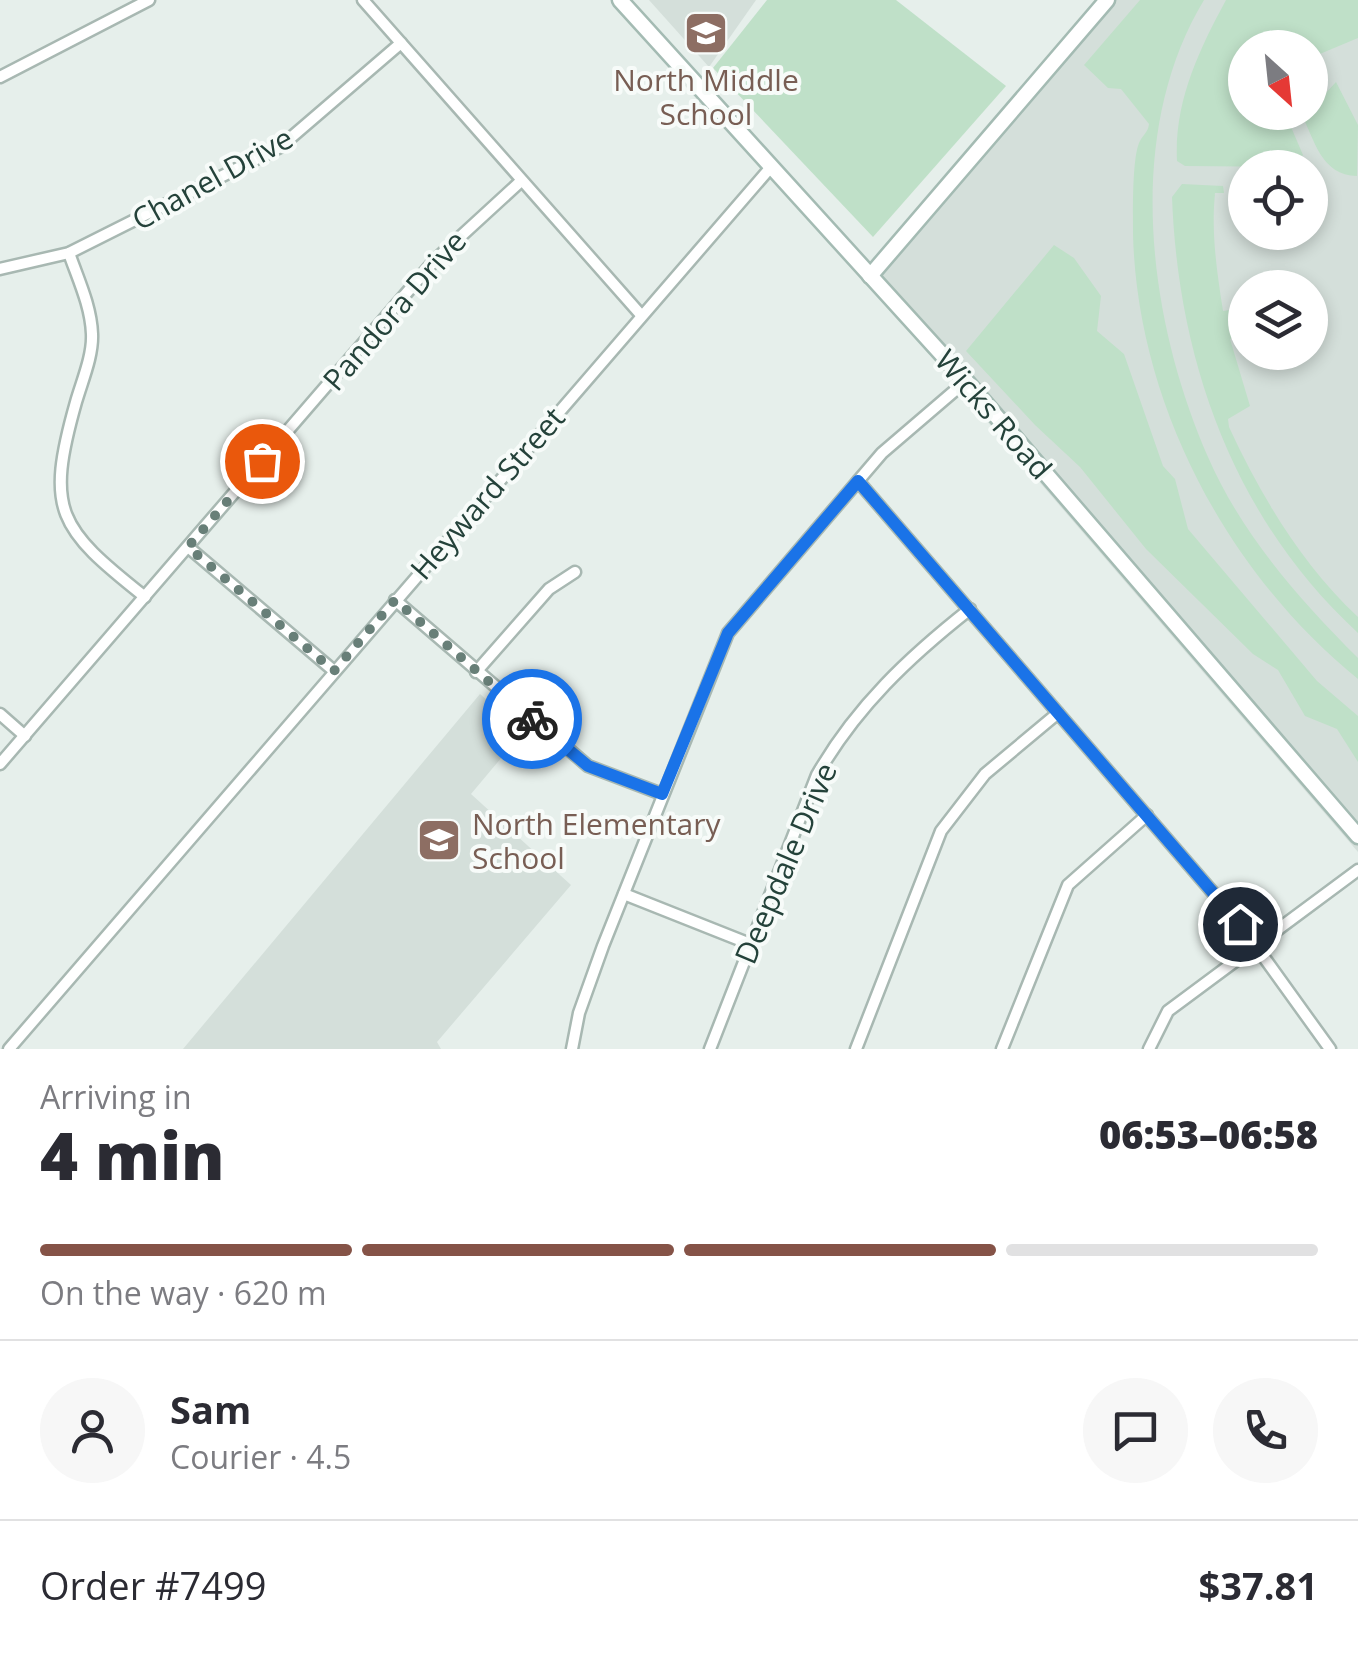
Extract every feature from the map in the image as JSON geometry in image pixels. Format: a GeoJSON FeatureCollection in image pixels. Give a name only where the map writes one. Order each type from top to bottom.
{"type":"FeatureCollection","features":[{"type":"Feature","properties":{"kind":"main road","name":"Wicks Road"},"geometry":{"type":"LineString","coordinates":[[620,0],[966,381],[1358,836]]}},
{"type":"Feature","properties":{"kind":"main road"},"geometry":{"type":"LineString","coordinates":[[870,276],[1106,0]]}},
{"type":"Feature","properties":{"kind":"street"},"geometry":{"type":"LineString","coordinates":[[0,76],[149,0]]}},
{"type":"Feature","properties":{"kind":"street"},"geometry":{"type":"LineString","coordinates":[[363,0],[641,315]]}},
{"type":"Feature","properties":{"kind":"street","name":"Chanel Drive"},"geometry":{"type":"LineString","coordinates":[[0,269],[69,253],[280,147],[401,43]]}},
{"type":"Feature","properties":{"kind":"street","name":"Heyward Street"},"geometry":{"type":"LineString","coordinates":[[9,1049],[771,167]]}},
{"type":"Feature","properties":{"kind":"street","name":"Pandora Drive"},"geometry":{"type":"LineString","coordinates":[[0,764],[458,234],[521,181]]}},
{"type":"Feature","properties":{"kind":"street"},"geometry":{"type":"LineString","coordinates":[[69,253],[89,310],[92,339],[62,450],[62,506],[71,530],[88,550],[145,597]]}},
{"type":"Feature","properties":{"kind":"street"},"geometry":{"type":"LineString","coordinates":[[572,1049],[579,1012],[728,633],[906,428],[966,381]]}},
{"type":"Feature","properties":{"kind":"street"},"geometry":{"type":"LineString","coordinates":[[858,481],[1148,815],[1256,947],[1330,1049]]}},
{"type":"Feature","properties":{"kind":"street"},"geometry":{"type":"LineString","coordinates":[[188,547],[334,671]]}},
{"type":"Feature","properties":{"kind":"street"},"geometry":{"type":"LineString","coordinates":[[476,672],[550,589],[575,572]]}},
{"type":"Feature","properties":{"kind":"street"},"geometry":{"type":"LineString","coordinates":[[395,600],[588,766],[662,794]]}},
{"type":"Feature","properties":{"kind":"street","name":"Deepdale Drive"},"geometry":{"type":"LineString","coordinates":[[710,1049],[817,775],[836,743],[896,672],[970,609]]}},
{"type":"Feature","properties":{"kind":"street"},"geometry":{"type":"LineString","coordinates":[[856,1049],[942,831],[985,774],[1058,713]]}},
{"type":"Feature","properties":{"kind":"street"},"geometry":{"type":"LineString","coordinates":[[0,714],[25,736]]}},
{"type":"Feature","properties":{"kind":"street"},"geometry":{"type":"LineString","coordinates":[[1002,1049],[1068,885],[1148,815]]}},
{"type":"Feature","properties":{"kind":"street"},"geometry":{"type":"LineString","coordinates":[[1149,1049],[1168,1012],[1358,870]]}},
{"type":"Feature","properties":{"kind":"street"},"geometry":{"type":"LineString","coordinates":[[624,894],[750,944]]}},
{"type":"Feature","properties":{"kind":"shaded area","name":"North Middle School"},"geometry":{"type":"Polygon","coordinates":[[[649,0],[756,0],[709,67],[649,0]]]}},
{"type":"Feature","properties":{"kind":"shaded area"},"geometry":{"type":"Polygon","coordinates":[[[1109,0],[1358,0],[1358,852],[868,283],[1109,0]]]}},
{"type":"Feature","properties":{"kind":"shaded area","name":"North Elementary School"},"geometry":{"type":"Polygon","coordinates":[[[480,694],[523,732],[471,794],[571,885],[437,1042],[441,1049],[183,1049],[480,694]]]}},
{"type":"Feature","properties":{"kind":"green space"},"geometry":{"type":"Polygon","coordinates":[[[767,0],[896,0],[1006,86],[873,237],[713,68],[767,0]]]}},
{"type":"Feature","properties":{"kind":"green space"},"geometry":{"type":"Polygon","coordinates":[[[1140,0],[1204,0],[1178,52],[1162,109],[1154,167],[1153,227],[1159,288],[1187,404],[1208,457],[1237,513],[1314,613],[1358,658],[1358,679],[1268,589],[1230,536],[1171,421],[1151,360],[1138,297],[1133,234],[1135,162],[1149,124],[1121,89],[1108,88],[1084,65],[1140,0]]]}},
{"type":"Feature","properties":{"kind":"green space"},"geometry":{"type":"Polygon","coordinates":[[[1226,0],[1358,0],[1358,38],[1328,51],[1328,30],[1228,30],[1228,130],[1292,130],[1301,150],[1228,150],[1228,166],[1185,166],[1177,161],[1184,97],[1198,57],[1226,0]]]}},
{"type":"Feature","properties":{"kind":"green space"},"geometry":{"type":"Polygon","coordinates":[[[1336,82],[1358,125],[1357,176],[1328,164],[1328,150],[1318,150],[1308,130],[1328,130],[1328,91],[1336,82]]]}},
{"type":"Feature","properties":{"kind":"green space"},"geometry":{"type":"Polygon","coordinates":[[[1182,184],[1223,186],[1224,193],[1215,193],[1214,223],[1223,311],[1228,310],[1228,370],[1239,370],[1250,406],[1228,419],[1229,427],[1284,528],[1319,575],[1358,617],[1358,633],[1277,540],[1246,488],[1221,434],[1186,318],[1172,197],[1182,184]]]}},
{"type":"Feature","properties":{"kind":"green space"},"geometry":{"type":"Polygon","coordinates":[[[1054,245],[1074,258],[1101,296],[1097,331],[1124,354],[1163,466],[1175,479],[1188,529],[1317,681],[1358,716],[1358,762],[1337,729],[1305,716],[1278,670],[1253,654],[1146,549],[1080,467],[966,351],[1054,245]]]}},
{"type":"Feature","properties":{"kind":"way so far"},"geometry":{"type":"LineString","coordinates":[[262,461],[188,547],[334,671],[395,600],[532,719]]}},
{"type":"Feature","properties":{"kind":"place","name":"North Middle School"},"geometry":{"type":"Point","coordinates":[706,33]}},
{"type":"Feature","properties":{"kind":"place","name":"North Elementary School"},"geometry":{"type":"Point","coordinates":[439,840]}},
{"type":"Feature","properties":{"kind":"route"},"geometry":{"type":"LineString","coordinates":[[532,719],[588,766],[662,794],[728,633],[858,481],[1240,924]]}}]}
